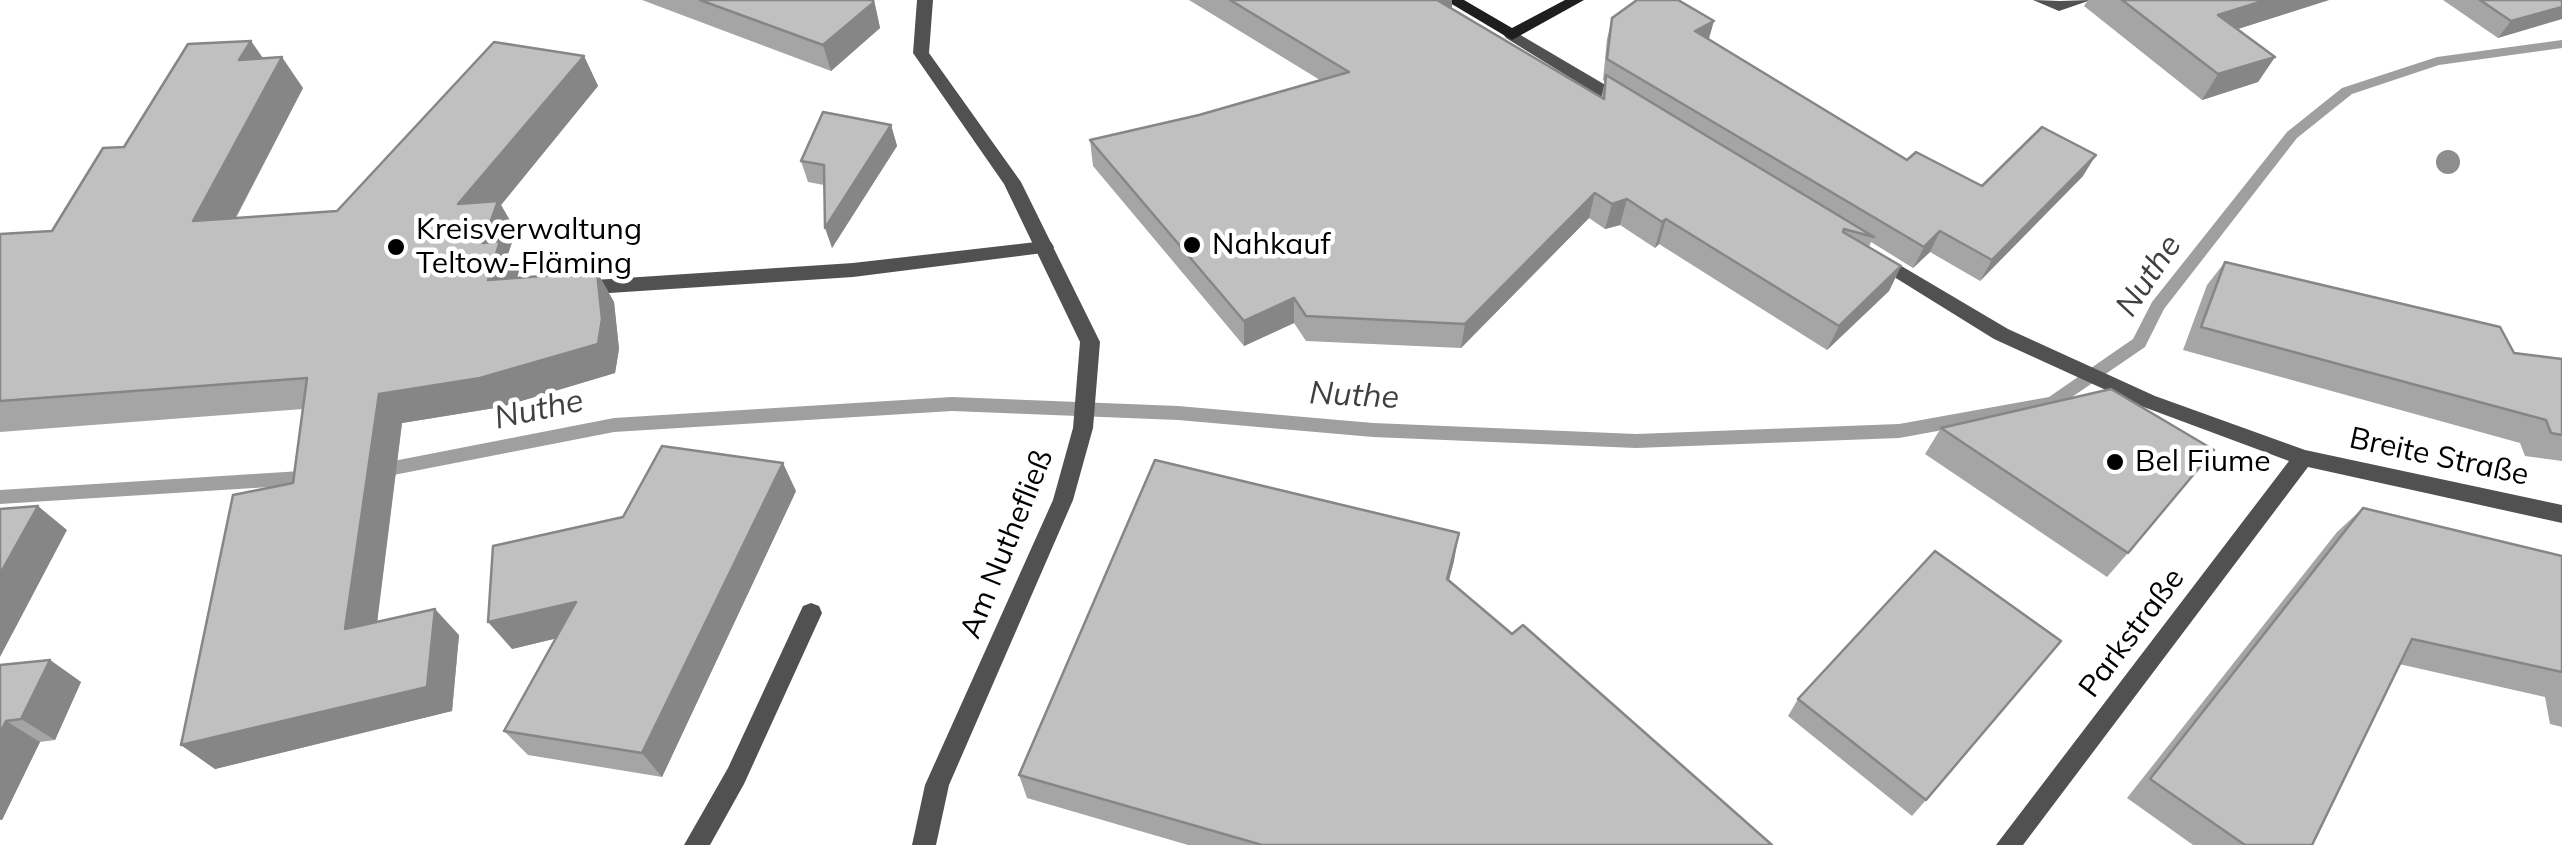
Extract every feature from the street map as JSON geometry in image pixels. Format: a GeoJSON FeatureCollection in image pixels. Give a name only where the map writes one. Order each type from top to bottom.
{"type":"FeatureCollection","features":[{"type":"Feature","properties":{"kind":"main road"},"geometry":{"type":"LineString","coordinates":[[1453,0],[1512,35],[1576,0]]}},
{"type":"Feature","properties":{"kind":"street","name":"Am Nuthefließ"},"geometry":{"type":"LineString","coordinates":[[924,845],[937,785],[1063,500],[1083,428],[1090,342],[1012,182],[921,52],[925,0]]}},
{"type":"Feature","properties":{"kind":"street"},"geometry":{"type":"LineString","coordinates":[[2041,0],[2059,6],[2083,0]]}},
{"type":"Feature","properties":{"kind":"street"},"geometry":{"type":"LineString","coordinates":[[1512,35],[1647,118]]}},
{"type":"Feature","properties":{"kind":"street"},"geometry":{"type":"LineString","coordinates":[[570,289],[853,270],[1045,247]]}},
{"type":"Feature","properties":{"kind":"street","name":"Breite Straße"},"geometry":{"type":"LineString","coordinates":[[1866,251],[2001,334],[2148,401],[2303,458],[2562,514]]}},
{"type":"Feature","properties":{"kind":"street","name":"Parkstraße"},"geometry":{"type":"LineString","coordinates":[[2008,845],[2303,458]]}},
{"type":"Feature","properties":{"kind":"street"},"geometry":{"type":"LineString","coordinates":[[696,845],[736,776],[811,612]]}},
{"type":"Feature","properties":{"kind":"building"},"geometry":{"type":"Polygon","coordinates":[[[700,0],[873,0],[873,3],[823,45],[700,0]]]}},
{"type":"Feature","properties":{"kind":"building"},"geometry":{"type":"Polygon","coordinates":[[[1230,0],[1437,0],[1604,99],[1606,75],[1874,237],[1844,229],[1843,232],[1901,266],[1839,326],[1666,219],[1662,222],[1627,199],[1612,204],[1595,193],[1465,324],[1306,316],[1294,298],[1244,321],[1090,140],[1199,115],[1349,72],[1230,0]]]}},
{"type":"Feature","properties":{"kind":"building"},"geometry":{"type":"Polygon","coordinates":[[[1637,0],[1678,0],[1714,21],[1695,31],[1907,160],[1916,152],[1982,186],[2042,127],[2096,155],[1992,260],[1940,231],[1924,247],[1607,59],[1612,18],[1637,0]]]}},
{"type":"Feature","properties":{"kind":"building"},"geometry":{"type":"Polygon","coordinates":[[[2122,0],[2266,0],[2218,15],[2275,57],[2218,74],[2122,0]]]}},
{"type":"Feature","properties":{"kind":"building"},"geometry":{"type":"Polygon","coordinates":[[[2480,0],[2562,0],[2562,7],[2511,21],[2480,0]]]}},
{"type":"Feature","properties":{"kind":"building"},"geometry":{"type":"Polygon","coordinates":[[[251,41],[239,60],[282,57],[193,221],[337,211],[494,42],[584,56],[458,204],[498,201],[483,243],[500,241],[488,280],[597,272],[602,319],[598,344],[480,378],[379,394],[345,629],[435,609],[427,687],[181,745],[233,495],[293,483],[307,378],[0,401],[0,234],[52,231],[103,148],[124,147],[188,44],[251,41]]]}},
{"type":"Feature","properties":{"kind":"building"},"geometry":{"type":"Polygon","coordinates":[[[823,112],[891,125],[825,228],[824,165],[801,161],[823,112]]]}},
{"type":"Feature","properties":{"kind":"building"},"geometry":{"type":"Polygon","coordinates":[[[2225,262],[2500,327],[2514,353],[2562,359],[2562,435],[2551,433],[2546,420],[2201,327],[2225,262]]]}},
{"type":"Feature","properties":{"kind":"building"},"geometry":{"type":"Polygon","coordinates":[[[2111,389],[2214,450],[2128,553],[1941,428],[2111,389]]]}},
{"type":"Feature","properties":{"kind":"building"},"geometry":{"type":"Polygon","coordinates":[[[662,446],[783,463],[642,753],[504,731],[576,602],[488,622],[493,546],[623,517],[662,446]]]}},
{"type":"Feature","properties":{"kind":"building"},"geometry":{"type":"Polygon","coordinates":[[[1155,460],[1459,533],[1447,579],[1512,634],[1523,625],[1772,845],[1262,845],[1019,775],[1155,460]]]}},
{"type":"Feature","properties":{"kind":"building"},"geometry":{"type":"Polygon","coordinates":[[[38,506],[0,574],[0,509],[38,506]]]}},
{"type":"Feature","properties":{"kind":"building"},"geometry":{"type":"Polygon","coordinates":[[[2363,508],[2562,556],[2562,672],[2412,639],[2312,845],[2245,845],[2150,779],[2363,508]]]}},
{"type":"Feature","properties":{"kind":"building"},"geometry":{"type":"Polygon","coordinates":[[[1935,551],[2061,641],[1926,800],[1798,699],[1935,551]]]}},
{"type":"Feature","properties":{"kind":"building"},"geometry":{"type":"Polygon","coordinates":[[[50,660],[21,719],[6,721],[0,733],[0,665],[50,660]]]}},
{"type":"Feature","properties":{"kind":"waterway","name":"Nuthe"},"geometry":{"type":"LineString","coordinates":[[373,472],[614,425],[952,404],[1178,413],[1373,430],[1636,441],[1899,431],[2053,403],[2139,343],[2158,306],[2292,135],[2347,91],[2437,61],[2562,44]]}},
{"type":"Feature","properties":{"kind":"waterway","name":"Nuthe"},"geometry":{"type":"LineString","coordinates":[[0,497],[317,477]]}},
{"type":"Feature","properties":{"kind":"place","name":"Nahkauf"},"geometry":{"type":"Point","coordinates":[1192,245]}},
{"type":"Feature","properties":{"kind":"place","name":"Kreisverwaltung Teltow-Fläming"},"geometry":{"type":"Point","coordinates":[396,247]}},
{"type":"Feature","properties":{"kind":"place","name":"Bel Fiume"},"geometry":{"type":"Point","coordinates":[2115,462]}}]}
